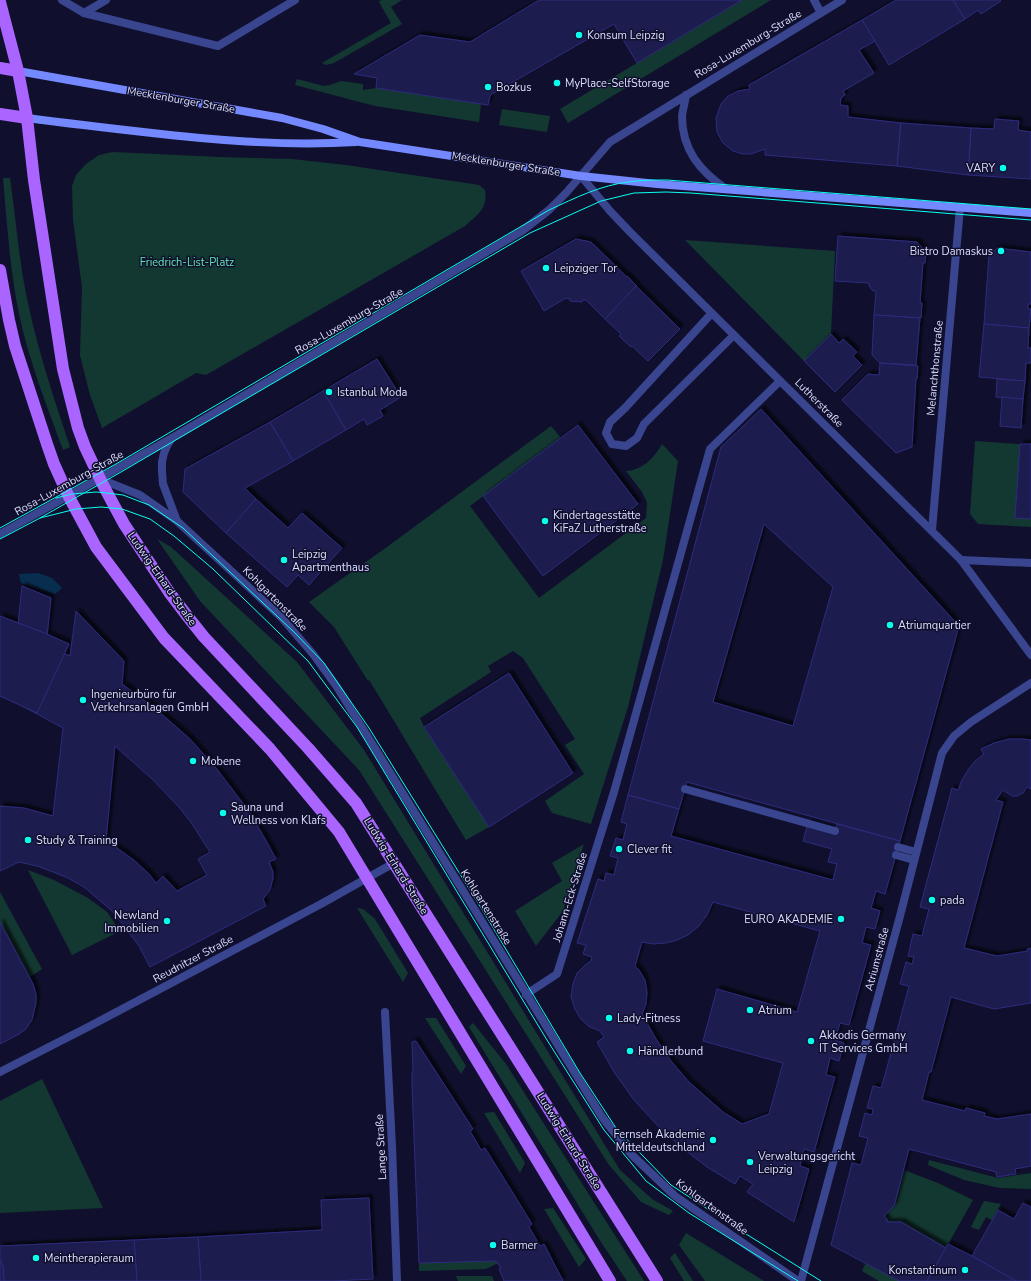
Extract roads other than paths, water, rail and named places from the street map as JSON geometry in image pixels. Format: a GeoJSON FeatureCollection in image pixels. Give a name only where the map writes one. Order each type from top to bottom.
{"type":"FeatureCollection","features":[{"type":"Feature","properties":{"kind":"main road"},"geometry":{"type":"LineString","coordinates":[[0,2],[18,71],[27,118],[34,180],[63,369],[80,434],[100,479]]}},
{"type":"Feature","properties":{"kind":"main road","name":"Mecklenburger Straße"},"geometry":{"type":"LineString","coordinates":[[0,68],[282,118],[323,128],[360,142]]}},
{"type":"Feature","properties":{"kind":"main road","name":"Mecklenburger Straße"},"geometry":{"type":"LineString","coordinates":[[0,114],[100,128],[215,140],[302,144],[360,142],[581,176],[636,182],[1031,213]]}},
{"type":"Feature","properties":{"kind":"main road"},"geometry":{"type":"LineString","coordinates":[[0,270],[9,320],[19,359],[49,450],[69,496],[96,547],[164,638],[275,754],[339,832],[610,1281]]}},
{"type":"Feature","properties":{"kind":"main road","name":"Ludwig-Erhard-Straße"},"geometry":{"type":"LineString","coordinates":[[100,479],[124,524],[169,592],[188,617],[204,637],[308,748],[356,803],[657,1281]]}},
{"type":"Feature","properties":{"kind":"street"},"geometry":{"type":"LineString","coordinates":[[62,0],[84,13],[218,46],[295,0]]}},
{"type":"Feature","properties":{"kind":"street"},"geometry":{"type":"LineString","coordinates":[[84,13],[106,0]]}},
{"type":"Feature","properties":{"kind":"street"},"geometry":{"type":"LineString","coordinates":[[814,0],[821,13]]}},
{"type":"Feature","properties":{"kind":"street","name":"Rosa-Luxemburg-Straße"},"geometry":{"type":"LineString","coordinates":[[0,534],[172,438],[522,231],[549,210],[610,142],[842,0]]}},
{"type":"Feature","properties":{"kind":"street"},"geometry":{"type":"LineString","coordinates":[[686,95],[682,115],[686,145],[693,158],[708,175],[726,189]]}},
{"type":"Feature","properties":{"kind":"street","name":"Lutherstraße"},"geometry":{"type":"LineString","coordinates":[[581,176],[610,212],[711,314],[961,560],[1031,654]]}},
{"type":"Feature","properties":{"kind":"street","name":"Melanchthonstraße"},"geometry":{"type":"LineString","coordinates":[[932,530],[960,207]]}},
{"type":"Feature","properties":{"kind":"street"},"geometry":{"type":"LineString","coordinates":[[711,314],[625,408],[610,422],[606,433],[612,444],[626,446],[637,438],[644,424],[734,336]]}},
{"type":"Feature","properties":{"kind":"street","name":"Johann-Eck-Straße"},"geometry":{"type":"LineString","coordinates":[[526,995],[557,974],[614,792],[710,449],[780,381]]}},
{"type":"Feature","properties":{"kind":"street","name":"Kohlgartenstraße"},"geometry":{"type":"LineString","coordinates":[[172,438],[164,453],[162,472],[163,484],[177,521]]}},
{"type":"Feature","properties":{"kind":"street","name":"Kohlgartenstraße"},"geometry":{"type":"LineString","coordinates":[[100,479],[140,495],[177,521],[281,617],[313,654],[340,693],[602,1117],[632,1154],[675,1196],[800,1281]]}},
{"type":"Feature","properties":{"kind":"street"},"geometry":{"type":"LineString","coordinates":[[961,560],[1031,563]]}},
{"type":"Feature","properties":{"kind":"street","name":"Atriumstraße"},"geometry":{"type":"LineString","coordinates":[[800,1281],[839,1144],[942,753],[954,736],[971,722],[1031,683]]}},
{"type":"Feature","properties":{"kind":"street"},"geometry":{"type":"LineString","coordinates":[[685,789],[835,831]]}},
{"type":"Feature","properties":{"kind":"street"},"geometry":{"type":"LineString","coordinates":[[898,847],[915,856]]}},
{"type":"Feature","properties":{"kind":"street"},"geometry":{"type":"LineString","coordinates":[[896,855],[915,856]]}},
{"type":"Feature","properties":{"kind":"street","name":"Reudnitzer Straße"},"geometry":{"type":"LineString","coordinates":[[0,1072],[103,1020],[321,904],[394,862]]}},
{"type":"Feature","properties":{"kind":"street","name":"Lange Straße"},"geometry":{"type":"LineString","coordinates":[[385,1012],[397,1281]]}},
{"type":"Feature","properties":{"kind":"water"},"geometry":{"type":"Polygon","coordinates":[[[38,573],[52,578],[62,588],[55,594],[21,583],[19,574],[38,573]]]}},
{"type":"Feature","properties":{"kind":"tram line"},"geometry":{"type":"LineString","coordinates":[[0,528],[116,464],[549,210],[598,189],[634,181],[667,180],[1031,209]]}},
{"type":"Feature","properties":{"kind":"tram line"},"geometry":{"type":"LineString","coordinates":[[0,539],[121,472],[530,233],[601,201],[634,193],[691,193],[1031,220]]}},
{"type":"Feature","properties":{"kind":"tram line"},"geometry":{"type":"LineString","coordinates":[[56,498],[72,494],[96,492],[123,495],[149,505],[183,528],[294,632],[324,663],[369,728],[483,911],[580,1073],[616,1128],[671,1185],[821,1281]]}},
{"type":"Feature","properties":{"kind":"tram line"},"geometry":{"type":"LineString","coordinates":[[40,518],[76,509],[101,507],[122,509],[150,519],[174,536],[213,569],[308,661],[357,727],[547,1040],[604,1130],[646,1181],[689,1213],[798,1281]]}},
{"type":"Feature","properties":{"kind":"place","name":"Konsum Leipzig"},"geometry":{"type":"Point","coordinates":[579,35]}},
{"type":"Feature","properties":{"kind":"place","name":"MyPlace-SelfStorage"},"geometry":{"type":"Point","coordinates":[557,83]}},
{"type":"Feature","properties":{"kind":"place","name":"Bozkus"},"geometry":{"type":"Point","coordinates":[488,87]}},
{"type":"Feature","properties":{"kind":"place","name":"VARY"},"geometry":{"type":"Point","coordinates":[1003,168]}},
{"type":"Feature","properties":{"kind":"place","name":"Bistro Damaskus"},"geometry":{"type":"Point","coordinates":[1001,251]}},
{"type":"Feature","properties":{"kind":"place","name":"Leipziger Tor"},"geometry":{"type":"Point","coordinates":[546,268]}},
{"type":"Feature","properties":{"kind":"place","name":"Istanbul Moda"},"geometry":{"type":"Point","coordinates":[329,392]}},
{"type":"Feature","properties":{"kind":"place","name":"Kindertagesstätte KiFaZ Lutherstraße"},"geometry":{"type":"Point","coordinates":[545,521]}},
{"type":"Feature","properties":{"kind":"place","name":"Leipzig Apartmenthaus"},"geometry":{"type":"Point","coordinates":[284,560]}},
{"type":"Feature","properties":{"kind":"place","name":"Atriumquartier"},"geometry":{"type":"Point","coordinates":[890,625]}},
{"type":"Feature","properties":{"kind":"place","name":"Ingenieurbüro für Verkehrsanlagen GmbH"},"geometry":{"type":"Point","coordinates":[83,700]}},
{"type":"Feature","properties":{"kind":"place","name":"Mobene"},"geometry":{"type":"Point","coordinates":[193,761]}},
{"type":"Feature","properties":{"kind":"place","name":"Sauna und Wellness von Klafs"},"geometry":{"type":"Point","coordinates":[223,813]}},
{"type":"Feature","properties":{"kind":"place","name":"Study & Training"},"geometry":{"type":"Point","coordinates":[28,840]}},
{"type":"Feature","properties":{"kind":"place","name":"Clever fit"},"geometry":{"type":"Point","coordinates":[619,849]}},
{"type":"Feature","properties":{"kind":"place","name":"pada"},"geometry":{"type":"Point","coordinates":[932,900]}},
{"type":"Feature","properties":{"kind":"place","name":"EURO AKADEMIE"},"geometry":{"type":"Point","coordinates":[841,919]}},
{"type":"Feature","properties":{"kind":"place","name":"Newland Immobilien"},"geometry":{"type":"Point","coordinates":[167,921]}},
{"type":"Feature","properties":{"kind":"place","name":"Atrium"},"geometry":{"type":"Point","coordinates":[750,1010]}},
{"type":"Feature","properties":{"kind":"place","name":"Lady-Fitness"},"geometry":{"type":"Point","coordinates":[609,1018]}},
{"type":"Feature","properties":{"kind":"place","name":"Akkodis Germany IT Services GmbH"},"geometry":{"type":"Point","coordinates":[811,1041]}},
{"type":"Feature","properties":{"kind":"place","name":"Händlerbund"},"geometry":{"type":"Point","coordinates":[630,1051]}},
{"type":"Feature","properties":{"kind":"place","name":"Fernseh Akademie Mitteldeutschland"},"geometry":{"type":"Point","coordinates":[713,1140]}},
{"type":"Feature","properties":{"kind":"place","name":"Verwaltungsgericht Leipzig"},"geometry":{"type":"Point","coordinates":[750,1162]}},
{"type":"Feature","properties":{"kind":"place","name":"Barmer"},"geometry":{"type":"Point","coordinates":[493,1245]}},
{"type":"Feature","properties":{"kind":"place","name":"Meintherapieraum"},"geometry":{"type":"Point","coordinates":[36,1258]}},
{"type":"Feature","properties":{"kind":"place","name":"Konstantinum"},"geometry":{"type":"Point","coordinates":[965,1270]}},
{"type":"Feature","properties":{"kind":"park label","name":"Friedrich-List-Platz"},"geometry":{"type":"Point","coordinates":[187,262]}}]}
